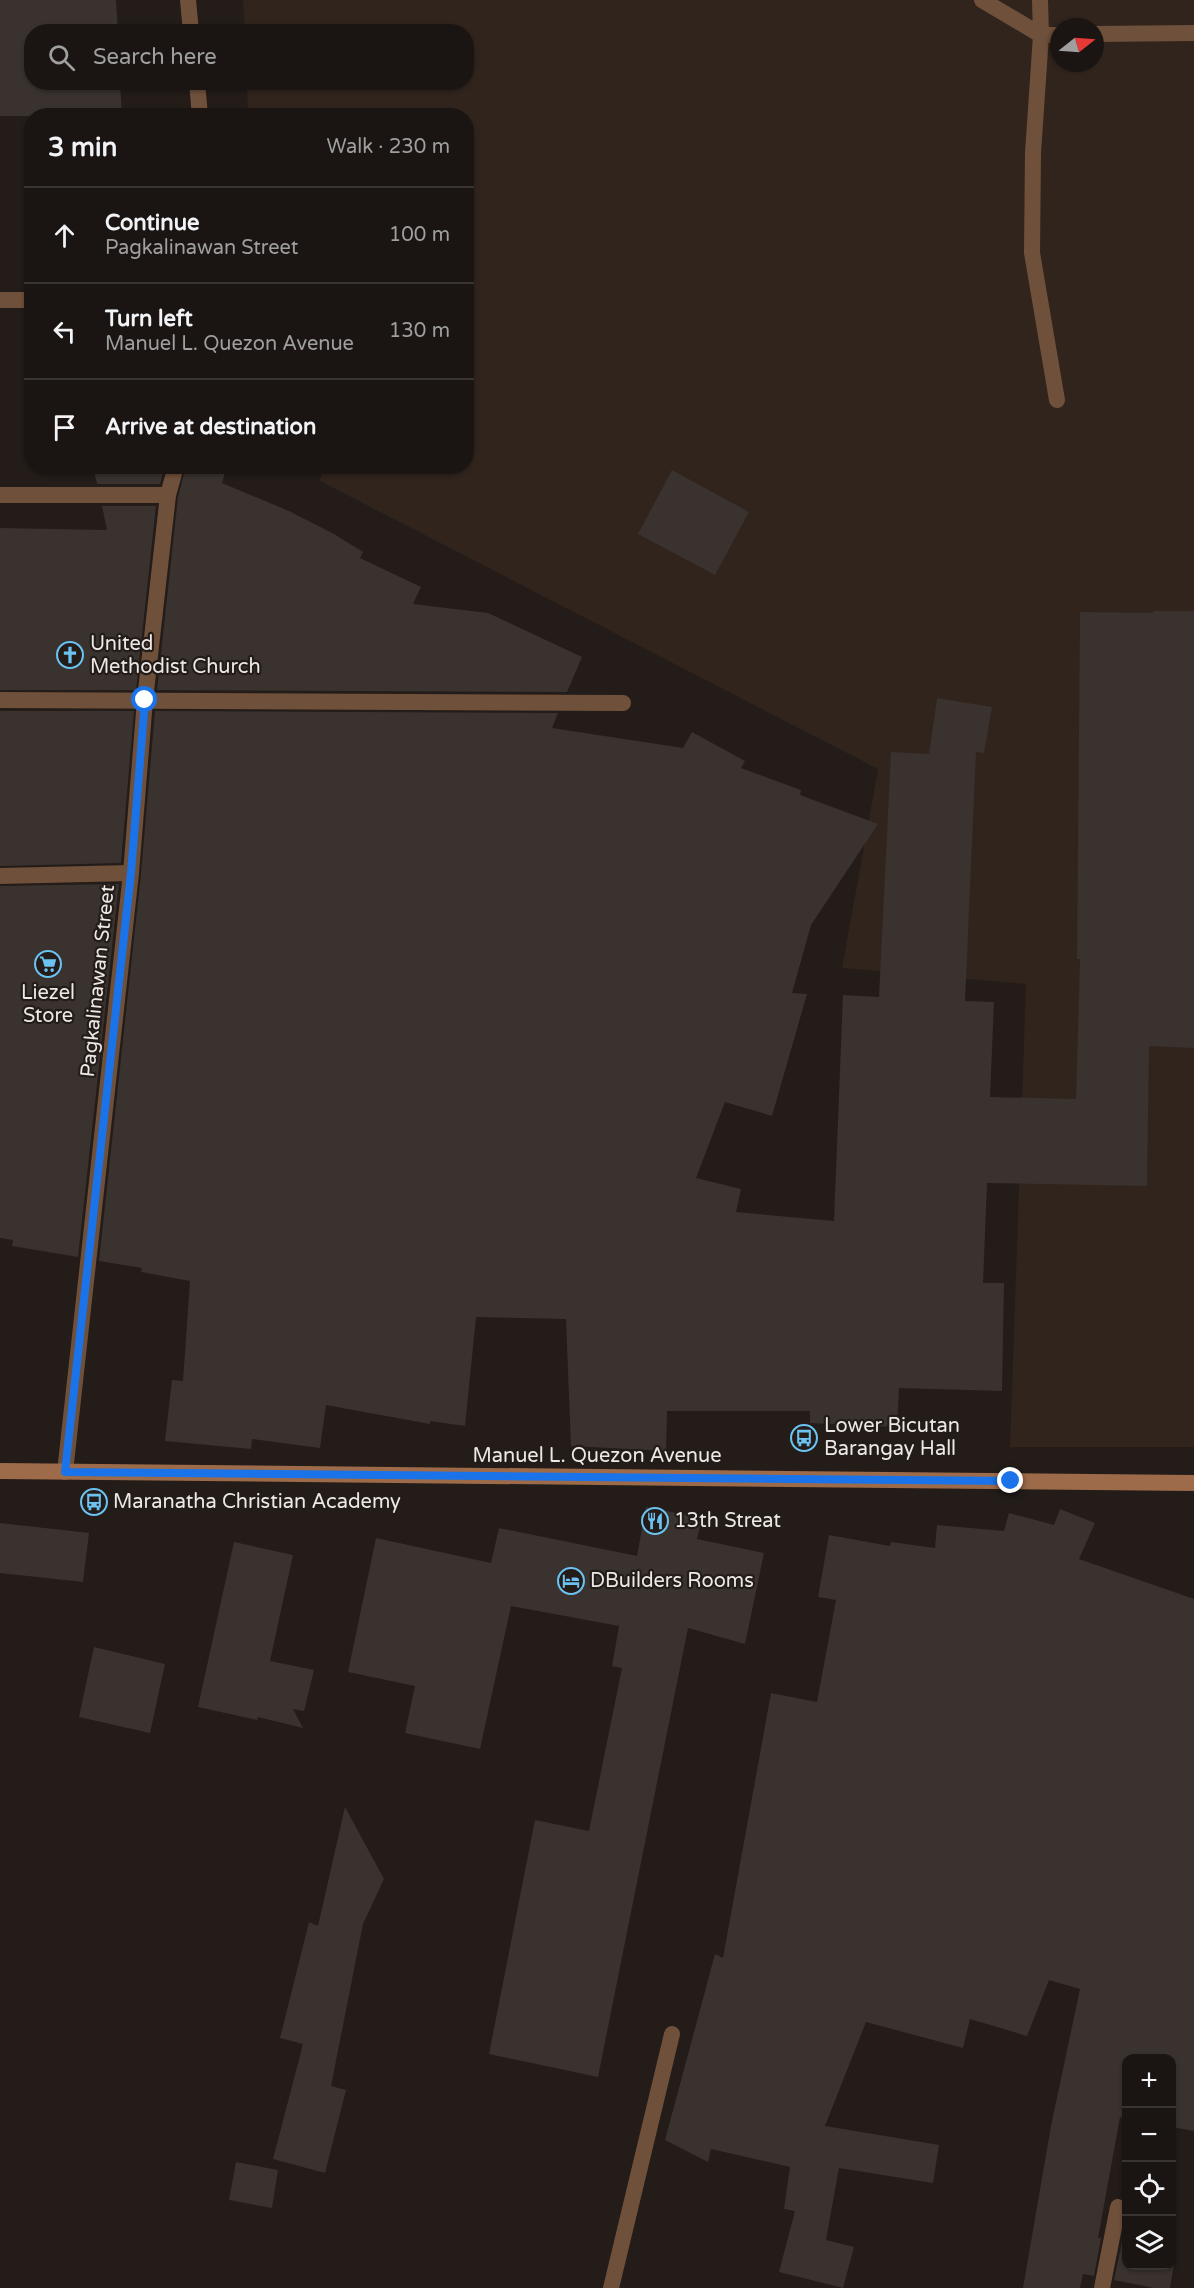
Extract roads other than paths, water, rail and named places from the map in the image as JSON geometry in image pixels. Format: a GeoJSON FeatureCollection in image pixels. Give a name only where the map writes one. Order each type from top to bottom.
{"type":"FeatureCollection","features":[{"type":"Feature","properties":{"kind":"main road","name":"Manuel L. Quezon Avenue"},"geometry":{"type":"LineString","coordinates":[[0,1471],[1194,1483]]}},
{"type":"Feature","properties":{"kind":"street"},"geometry":{"type":"LineString","coordinates":[[188,0],[191,24]]}},
{"type":"Feature","properties":{"kind":"street"},"geometry":{"type":"LineString","coordinates":[[982,0],[1041,35],[1050,35]]}},
{"type":"Feature","properties":{"kind":"street"},"geometry":{"type":"LineString","coordinates":[[1040,0],[1041,35],[1033,153],[1032,253],[1057,400]]}},
{"type":"Feature","properties":{"kind":"street"},"geometry":{"type":"LineString","coordinates":[[1104,34],[1194,33]]}},
{"type":"Feature","properties":{"kind":"street"},"geometry":{"type":"LineString","coordinates":[[198,90],[199,108]]}},
{"type":"Feature","properties":{"kind":"street"},"geometry":{"type":"LineString","coordinates":[[0,300],[24,300]]}},
{"type":"Feature","properties":{"kind":"street","name":"Pagkalinawan Street"},"geometry":{"type":"LineString","coordinates":[[65,1472],[131,873],[145,700],[168,495],[174,474]]}},
{"type":"Feature","properties":{"kind":"street"},"geometry":{"type":"LineString","coordinates":[[0,495],[168,495]]}},
{"type":"Feature","properties":{"kind":"street"},"geometry":{"type":"LineString","coordinates":[[0,700],[623,703]]}},
{"type":"Feature","properties":{"kind":"street"},"geometry":{"type":"LineString","coordinates":[[0,876],[131,873]]}},
{"type":"Feature","properties":{"kind":"street"},"geometry":{"type":"LineString","coordinates":[[611,2288],[672,2034]]}},
{"type":"Feature","properties":{"kind":"street"},"geometry":{"type":"LineString","coordinates":[[1102,2288],[1118,2207]]}},
{"type":"Feature","properties":{"kind":"place","name":"United Methodist Church"},"geometry":{"type":"Point","coordinates":[70,655]}},
{"type":"Feature","properties":{"kind":"place","name":"Liezel Store"},"geometry":{"type":"Point","coordinates":[48,964]}},
{"type":"Feature","properties":{"kind":"place","name":"Lower Bicutan Barangay Hall"},"geometry":{"type":"Point","coordinates":[804,1438]}},
{"type":"Feature","properties":{"kind":"place","name":"Maranatha Christian Academy"},"geometry":{"type":"Point","coordinates":[94,1502]}},
{"type":"Feature","properties":{"kind":"place","name":"13th Streat"},"geometry":{"type":"Point","coordinates":[655,1521]}},
{"type":"Feature","properties":{"kind":"place","name":"DBuilders Rooms"},"geometry":{"type":"Point","coordinates":[571,1581]}}]}
